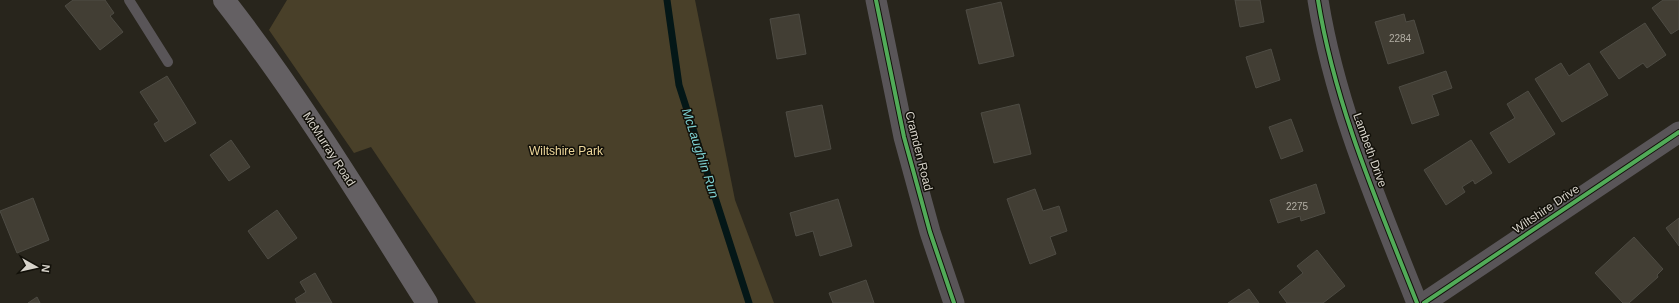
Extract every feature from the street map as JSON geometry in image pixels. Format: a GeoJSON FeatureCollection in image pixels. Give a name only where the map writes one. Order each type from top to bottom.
{"type":"FeatureCollection","features":[{"type":"Feature","properties":{"kind":"main road","name":"McMurray Road"},"geometry":{"type":"LineString","coordinates":[[224,0],[250,34],[326,142],[427,303]]}},
{"type":"Feature","properties":{"kind":"street","name":"Cramden Road"},"geometry":{"type":"LineString","coordinates":[[876,0],[904,137],[930,232],[954,303]]}},
{"type":"Feature","properties":{"kind":"street","name":"Lambeth Drive"},"geometry":{"type":"LineString","coordinates":[[1318,0],[1324,37],[1353,138],[1417,303]]}},
{"type":"Feature","properties":{"kind":"street","name":"Wiltshire Drive"},"geometry":{"type":"LineString","coordinates":[[1424,303],[1679,132]]}},
{"type":"Feature","properties":{"kind":"lane"},"geometry":{"type":"LineString","coordinates":[[130,0],[168,62]]}},
{"type":"Feature","properties":{"kind":"green space","name":"Wiltshire Park"},"geometry":{"type":"Polygon","coordinates":[[[287,0],[695,0],[735,200],[774,303],[476,303],[371,147],[354,153],[269,30],[287,0]]]}},
{"type":"Feature","properties":{"kind":"building"},"geometry":{"type":"Polygon","coordinates":[[[73,0],[105,0],[114,13],[110,16],[123,32],[100,50],[65,6],[73,0]]]}},
{"type":"Feature","properties":{"kind":"building"},"geometry":{"type":"Polygon","coordinates":[[[1235,0],[1260,0],[1264,22],[1240,27],[1235,0]]]}},
{"type":"Feature","properties":{"kind":"building"},"geometry":{"type":"Polygon","coordinates":[[[1663,0],[1679,0],[1679,29],[1671,34],[1652,8],[1663,0]]]}},
{"type":"Feature","properties":{"kind":"building"},"geometry":{"type":"Polygon","coordinates":[[[1001,2],[1014,56],[979,64],[966,10],[1001,2]]]}},
{"type":"Feature","properties":{"kind":"building"},"geometry":{"type":"Polygon","coordinates":[[[799,14],[806,54],[777,59],[770,19],[799,14]]]}},
{"type":"Feature","properties":{"kind":"building"},"geometry":{"type":"Polygon","coordinates":[[[1404,14],[1406,22],[1414,20],[1424,53],[1388,64],[1375,22],[1404,14]]]}},
{"type":"Feature","properties":{"kind":"building"},"geometry":{"type":"Polygon","coordinates":[[[1645,23],[1666,55],[1647,68],[1643,63],[1619,79],[1600,52],[1645,23]]]}},
{"type":"Feature","properties":{"kind":"building"},"geometry":{"type":"Polygon","coordinates":[[[1271,49],[1280,80],[1256,88],[1246,57],[1271,49]]]}},
{"type":"Feature","properties":{"kind":"building"},"geometry":{"type":"Polygon","coordinates":[[[1561,63],[1569,76],[1589,63],[1608,95],[1562,122],[1535,79],[1561,63]]]}},
{"type":"Feature","properties":{"kind":"building"},"geometry":{"type":"Polygon","coordinates":[[[1446,71],[1452,88],[1432,95],[1439,115],[1412,124],[1399,87],[1446,71]]]}},
{"type":"Feature","properties":{"kind":"building"},"geometry":{"type":"Polygon","coordinates":[[[167,76],[196,123],[165,142],[154,124],[159,121],[140,92],[167,76]]]}},
{"type":"Feature","properties":{"kind":"building"},"geometry":{"type":"Polygon","coordinates":[[[1528,91],[1555,134],[1509,163],[1490,133],[1515,118],[1507,104],[1528,91]]]}},
{"type":"Feature","properties":{"kind":"building"},"geometry":{"type":"Polygon","coordinates":[[[1019,104],[1031,154],[994,163],[981,113],[1019,104]]]}},
{"type":"Feature","properties":{"kind":"building"},"geometry":{"type":"Polygon","coordinates":[[[822,105],[831,149],[795,157],[786,112],[822,105]]]}},
{"type":"Feature","properties":{"kind":"building"},"geometry":{"type":"Polygon","coordinates":[[[1291,119],[1303,151],[1281,159],[1269,127],[1291,119]]]}},
{"type":"Feature","properties":{"kind":"building"},"geometry":{"type":"Polygon","coordinates":[[[231,140],[250,167],[229,181],[210,155],[231,140]]]}},
{"type":"Feature","properties":{"kind":"building"},"geometry":{"type":"Polygon","coordinates":[[[1471,140],[1492,173],[1475,184],[1473,180],[1462,187],[1465,192],[1446,205],[1424,170],[1471,140]]]}},
{"type":"Feature","properties":{"kind":"building"},"geometry":{"type":"Polygon","coordinates":[[[1316,184],[1325,213],[1301,221],[1300,216],[1278,223],[1270,200],[1316,184]]]}},
{"type":"Feature","properties":{"kind":"building"},"geometry":{"type":"Polygon","coordinates":[[[1035,189],[1043,211],[1059,206],[1067,231],[1050,237],[1056,254],[1030,264],[1007,199],[1035,189]]]}},
{"type":"Feature","properties":{"kind":"building"},"geometry":{"type":"Polygon","coordinates":[[[33,198],[49,240],[17,253],[0,211],[33,198]]]}},
{"type":"Feature","properties":{"kind":"building"},"geometry":{"type":"Polygon","coordinates":[[[838,199],[852,246],[820,256],[813,231],[796,236],[790,213],[838,199]]]}},
{"type":"Feature","properties":{"kind":"building"},"geometry":{"type":"Polygon","coordinates":[[[277,210],[297,238],[268,259],[248,231],[277,210]]]}},
{"type":"Feature","properties":{"kind":"building"},"geometry":{"type":"Polygon","coordinates":[[[1679,218],[1679,246],[1666,228],[1679,218]]]}},
{"type":"Feature","properties":{"kind":"building"},"geometry":{"type":"Polygon","coordinates":[[[1634,237],[1663,269],[1657,275],[1658,277],[1629,303],[1623,303],[1595,273],[1634,237]]]}},
{"type":"Feature","properties":{"kind":"building"},"geometry":{"type":"Polygon","coordinates":[[[1317,250],[1345,286],[1323,303],[1287,303],[1279,292],[1303,273],[1297,266],[1317,250]]]}},
{"type":"Feature","properties":{"kind":"building"},"geometry":{"type":"Polygon","coordinates":[[[315,273],[332,303],[297,303],[295,299],[306,292],[300,282],[315,273]]]}},
{"type":"Feature","properties":{"kind":"building"},"geometry":{"type":"Polygon","coordinates":[[[866,280],[874,303],[833,303],[829,293],[866,280]]]}},
{"type":"Feature","properties":{"kind":"building"},"geometry":{"type":"Polygon","coordinates":[[[1249,289],[1259,303],[1228,303],[1249,289]]]}},
{"type":"Feature","properties":{"kind":"building"},"geometry":{"type":"Polygon","coordinates":[[[37,297],[40,303],[28,303],[37,297]]]}},
{"type":"Feature","properties":{"kind":"waterway","name":"McLaughlin Run"},"geometry":{"type":"LineString","coordinates":[[667,0],[679,85],[749,303]]}},
{"type":"Feature","properties":{"kind":"cycle path"},"geometry":{"type":"LineString","coordinates":[[876,0],[904,137],[930,232],[954,303]]}},
{"type":"Feature","properties":{"kind":"cycle path"},"geometry":{"type":"LineString","coordinates":[[1318,0],[1335,78],[1359,154],[1417,303]]}},
{"type":"Feature","properties":{"kind":"cycle path"},"geometry":{"type":"LineString","coordinates":[[1424,303],[1679,132]]}}]}
